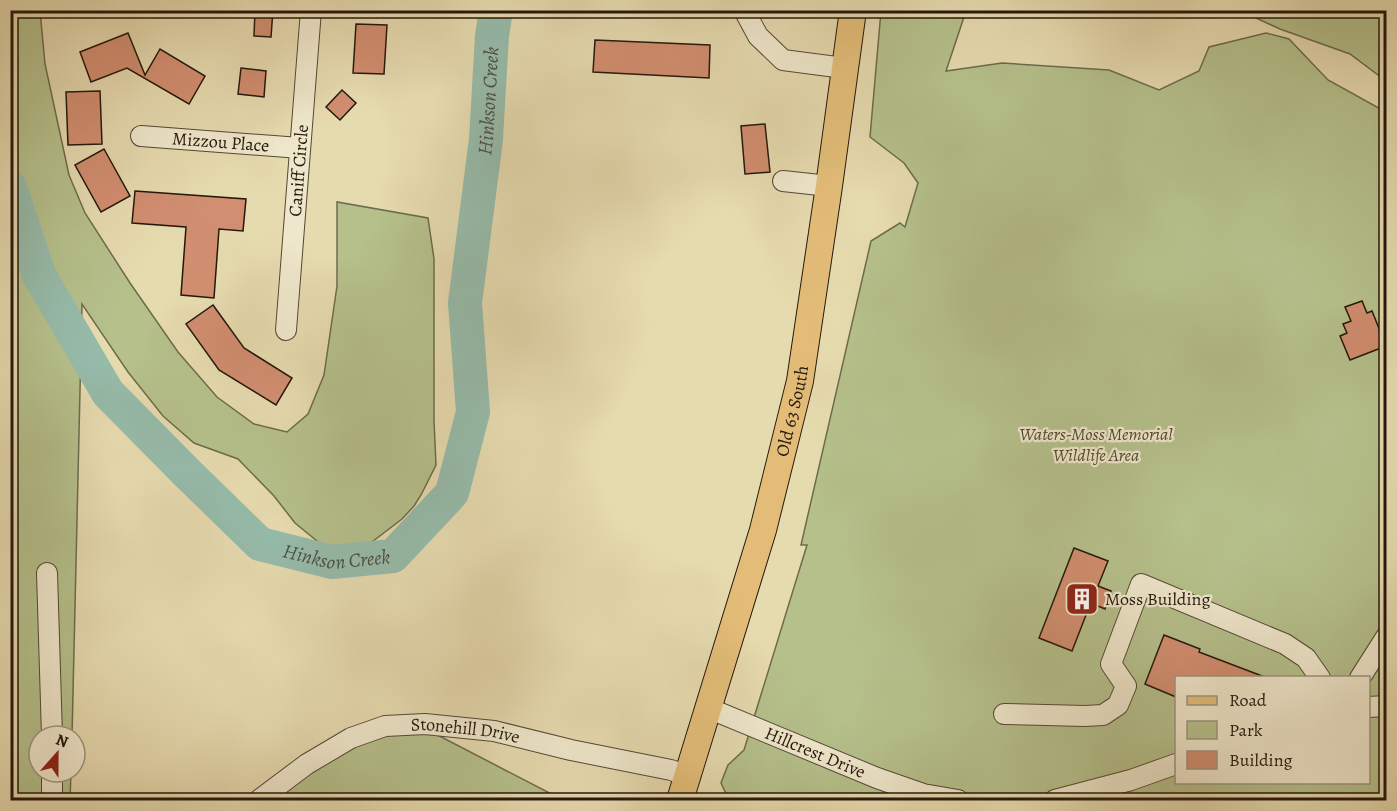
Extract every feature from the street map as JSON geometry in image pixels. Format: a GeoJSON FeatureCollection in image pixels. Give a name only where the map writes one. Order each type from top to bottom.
{"type":"FeatureCollection","features":[{"type":"Feature","properties":{"kind":"main road","name":"Old 63 South"},"geometry":{"type":"LineString","coordinates":[[680,801],[763,530],[800,381],[853,10]]}},
{"type":"Feature","properties":{"kind":"street","name":"Caniff Circle"},"geometry":{"type":"LineString","coordinates":[[286,330],[311,10]]}},
{"type":"Feature","properties":{"kind":"street"},"geometry":{"type":"LineString","coordinates":[[744,10],[758,36],[783,60],[844,68]]}},
{"type":"Feature","properties":{"kind":"street","name":"Mizzou Place"},"geometry":{"type":"LineString","coordinates":[[141,136],[300,148]]}},
{"type":"Feature","properties":{"kind":"street"},"geometry":{"type":"LineString","coordinates":[[783,181],[829,186]]}},
{"type":"Feature","properties":{"kind":"street"},"geometry":{"type":"LineString","coordinates":[[47,573],[52,724]]}},
{"type":"Feature","properties":{"kind":"street"},"geometry":{"type":"LineString","coordinates":[[1004,714],[1094,716],[1103,715],[1118,705],[1126,686],[1110,664],[1141,584],[1285,644],[1306,658],[1319,676]]}},
{"type":"Feature","properties":{"kind":"street"},"geometry":{"type":"LineString","coordinates":[[1361,676],[1386,637]]}},
{"type":"Feature","properties":{"kind":"street"},"geometry":{"type":"LineString","coordinates":[[1370,707],[1386,706]]}},
{"type":"Feature","properties":{"kind":"street","name":"Hillcrest Drive"},"geometry":{"type":"LineString","coordinates":[[708,708],[877,778],[923,794],[958,801]]}},
{"type":"Feature","properties":{"kind":"street","name":"Stonehill Drive"},"geometry":{"type":"LineString","coordinates":[[259,801],[308,764],[351,738],[386,726],[425,724],[494,731],[571,750],[671,770],[688,776]]}},
{"type":"Feature","properties":{"kind":"street"},"geometry":{"type":"LineString","coordinates":[[1055,801],[1131,780],[1175,764]]}},
{"type":"Feature","properties":{"kind":"street"},"geometry":{"type":"LineString","coordinates":[[52,784],[52,801]]}},
{"type":"Feature","properties":{"kind":"green space"},"geometry":{"type":"Polygon","coordinates":[[[10,11],[40,11],[45,64],[69,175],[85,213],[178,352],[217,397],[254,424],[287,432],[308,414],[324,375],[337,286],[337,202],[428,218],[434,259],[436,465],[414,506],[402,519],[364,548],[322,545],[295,523],[274,496],[238,459],[194,443],[163,416],[128,372],[82,304],[72,724],[27,724],[27,784],[71,784],[70,800],[11,800],[10,11]]]}},
{"type":"Feature","properties":{"kind":"green space","name":"Waters-Moss Memorial Wildlife Area"},"geometry":{"type":"Polygon","coordinates":[[[881,11],[966,11],[946,71],[1002,63],[1109,70],[1159,90],[1199,71],[1209,47],[1266,33],[1289,39],[1328,80],[1386,111],[1386,800],[729,800],[721,783],[728,765],[744,750],[807,545],[801,545],[871,241],[900,223],[905,227],[918,183],[904,163],[870,137],[881,11]]]}},
{"type":"Feature","properties":{"kind":"green space"},"geometry":{"type":"Polygon","coordinates":[[[1241,11],[1386,11],[1386,81],[1350,54],[1280,29],[1241,11]]]}},
{"type":"Feature","properties":{"kind":"green space"},"geometry":{"type":"Polygon","coordinates":[[[424,728],[563,800],[267,800],[379,730],[424,728]]]}},
{"type":"Feature","properties":{"kind":"building"},"geometry":{"type":"Polygon","coordinates":[[[255,10],[273,10],[271,37],[254,36],[255,10]]]}},
{"type":"Feature","properties":{"kind":"building"},"geometry":{"type":"Polygon","coordinates":[[[356,24],[387,25],[384,74],[353,73],[356,24]]]}},
{"type":"Feature","properties":{"kind":"building"},"geometry":{"type":"Polygon","coordinates":[[[128,33],[145,75],[160,49],[205,76],[189,104],[127,68],[91,82],[80,52],[128,33]]]}},
{"type":"Feature","properties":{"kind":"building"},"geometry":{"type":"Polygon","coordinates":[[[595,40],[710,45],[709,78],[593,72],[595,40]]]}},
{"type":"Feature","properties":{"kind":"building"},"geometry":{"type":"Polygon","coordinates":[[[241,68],[266,71],[264,97],[238,94],[241,68]]]}},
{"type":"Feature","properties":{"kind":"building"},"geometry":{"type":"Polygon","coordinates":[[[342,90],[356,103],[340,120],[326,107],[342,90]]]}},
{"type":"Feature","properties":{"kind":"building"},"geometry":{"type":"Polygon","coordinates":[[[100,91],[102,144],[68,145],[66,92],[100,91]]]}},
{"type":"Feature","properties":{"kind":"building"},"geometry":{"type":"Polygon","coordinates":[[[765,124],[770,172],[745,174],[741,126],[765,124]]]}},
{"type":"Feature","properties":{"kind":"building"},"geometry":{"type":"Polygon","coordinates":[[[104,149],[130,196],[101,212],[75,165],[104,149]]]}},
{"type":"Feature","properties":{"kind":"building"},"geometry":{"type":"Polygon","coordinates":[[[135,191],[246,199],[243,231],[219,229],[214,298],[181,295],[186,227],[132,223],[135,191]]]}},
{"type":"Feature","properties":{"kind":"building"},"geometry":{"type":"Polygon","coordinates":[[[1362,301],[1367,313],[1372,311],[1386,346],[1350,360],[1340,336],[1347,333],[1343,324],[1351,321],[1345,307],[1362,301]]]}},
{"type":"Feature","properties":{"kind":"building"},"geometry":{"type":"Polygon","coordinates":[[[213,305],[244,348],[292,378],[276,405],[219,370],[186,324],[213,305]]]}},
{"type":"Feature","properties":{"kind":"building","name":"Moss Building"},"geometry":{"type":"Polygon","coordinates":[[[1074,548],[1108,561],[1098,586],[1111,591],[1105,609],[1098,606],[1095,613],[1088,610],[1072,651],[1039,638],[1074,548]]]}},
{"type":"Feature","properties":{"kind":"building"},"geometry":{"type":"Polygon","coordinates":[[[1164,635],[1200,649],[1199,652],[1262,676],[1175,676],[1175,697],[1145,684],[1164,635]]]}},
{"type":"Feature","properties":{"kind":"waterway","name":"Hinkson Creek"},"geometry":{"type":"LineString","coordinates":[[10,187],[39,275],[108,393],[260,544],[332,562],[393,556],[452,493],[473,412],[465,303],[486,139],[492,36],[496,10]]}},
{"type":"Feature","properties":{"kind":"place","name":"Moss Building"},"geometry":{"type":"Point","coordinates":[1082,599]}}]}
